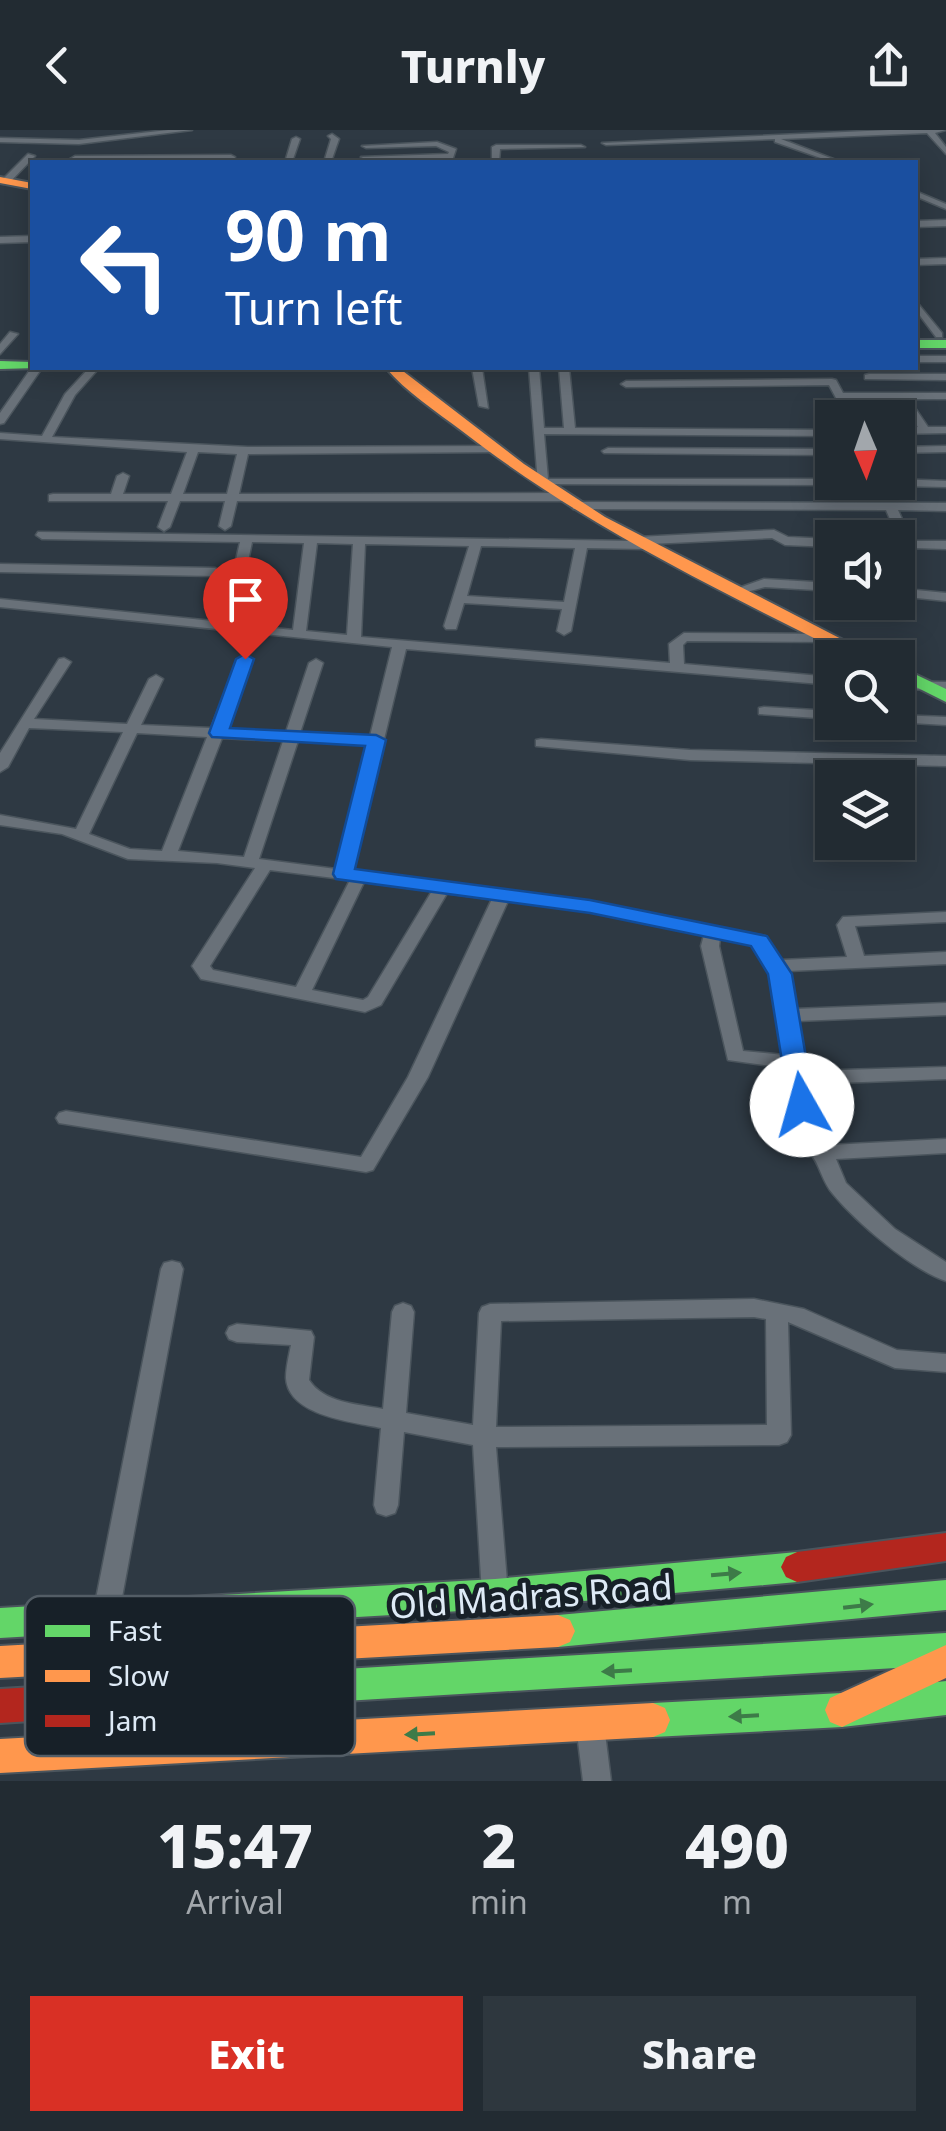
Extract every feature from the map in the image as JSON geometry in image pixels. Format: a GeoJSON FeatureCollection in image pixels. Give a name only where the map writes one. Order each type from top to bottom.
{"type":"FeatureCollection","features":[{"type":"Feature","properties":{"kind":"main road"},"geometry":{"type":"LineString","coordinates":[[3,180],[30,186]]}},
{"type":"Feature","properties":{"kind":"main road"},"geometry":{"type":"LineString","coordinates":[[0,365],[30,367]]}},
{"type":"Feature","properties":{"kind":"main road"},"geometry":{"type":"LineString","coordinates":[[395,370],[570,501],[641,543],[834,640]]}},
{"type":"Feature","properties":{"kind":"main road"},"geometry":{"type":"LineString","coordinates":[[915,679],[941,690]]}},
{"type":"Feature","properties":{"kind":"main road"},"geometry":{"type":"LineString","coordinates":[[355,1603],[831,1564],[946,1547]]}},
{"type":"Feature","properties":{"kind":"main road","name":"Old Madras Road"},"geometry":{"type":"LineString","coordinates":[[355,1645],[798,1613],[946,1595]]}},
{"type":"Feature","properties":{"kind":"main road"},"geometry":{"type":"LineString","coordinates":[[0,1623],[25,1622]]}},
{"type":"Feature","properties":{"kind":"main road"},"geometry":{"type":"LineString","coordinates":[[355,1686],[819,1660],[946,1649]]}},
{"type":"Feature","properties":{"kind":"main road","name":"Old Madras Road"},"geometry":{"type":"LineString","coordinates":[[0,1662],[25,1661]]}},
{"type":"Feature","properties":{"kind":"main road"},"geometry":{"type":"LineString","coordinates":[[842,1710],[946,1661]]}},
{"type":"Feature","properties":{"kind":"main road"},"geometry":{"type":"LineString","coordinates":[[355,1737],[842,1710],[946,1698]]}},
{"type":"Feature","properties":{"kind":"main road"},"geometry":{"type":"LineString","coordinates":[[0,1706],[25,1705]]}},
{"type":"Feature","properties":{"kind":"main road"},"geometry":{"type":"LineString","coordinates":[[0,1756],[25,1755]]}},
{"type":"Feature","properties":{"kind":"street"},"geometry":{"type":"LineString","coordinates":[[0,152],[6,130]]}},
{"type":"Feature","properties":{"kind":"street"},"geometry":{"type":"LineString","coordinates":[[3,141],[188,130]]}},
{"type":"Feature","properties":{"kind":"street"},"geometry":{"type":"LineString","coordinates":[[750,130],[832,160]]}},
{"type":"Feature","properties":{"kind":"street"},"geometry":{"type":"LineString","coordinates":[[791,145],[935,138],[946,130]]}},
{"type":"Feature","properties":{"kind":"street"},"geometry":{"type":"LineString","coordinates":[[329,160],[335,139],[332,136]]}},
{"type":"Feature","properties":{"kind":"street"},"geometry":{"type":"LineString","coordinates":[[606,142],[768,136],[935,138]]}},
{"type":"Feature","properties":{"kind":"street"},"geometry":{"type":"LineString","coordinates":[[935,138],[946,152]]}},
{"type":"Feature","properties":{"kind":"street"},"geometry":{"type":"LineString","coordinates":[[289,160],[296,139]]}},
{"type":"Feature","properties":{"kind":"street"},"geometry":{"type":"LineString","coordinates":[[365,142],[437,144],[453,150],[450,156],[364,160],[365,142]]}},
{"type":"Feature","properties":{"kind":"street"},"geometry":{"type":"LineString","coordinates":[[495,160],[496,148],[581,147]]}},
{"type":"Feature","properties":{"kind":"street"},"geometry":{"type":"LineString","coordinates":[[3,180],[31,156]]}},
{"type":"Feature","properties":{"kind":"street"},"geometry":{"type":"LineString","coordinates":[[72,160],[230,160]]}},
{"type":"Feature","properties":{"kind":"street"},"geometry":{"type":"LineString","coordinates":[[918,194],[946,207]]}},
{"type":"Feature","properties":{"kind":"street"},"geometry":{"type":"LineString","coordinates":[[918,224],[946,224]]}},
{"type":"Feature","properties":{"kind":"street"},"geometry":{"type":"LineString","coordinates":[[0,240],[30,238]]}},
{"type":"Feature","properties":{"kind":"street"},"geometry":{"type":"LineString","coordinates":[[918,262],[946,261]]}},
{"type":"Feature","properties":{"kind":"street"},"geometry":{"type":"LineString","coordinates":[[924,312],[942,339]]}},
{"type":"Feature","properties":{"kind":"street"},"geometry":{"type":"LineString","coordinates":[[0,351],[13,334]]}},
{"type":"Feature","properties":{"kind":"street"},"geometry":{"type":"LineString","coordinates":[[918,359],[946,359]]}},
{"type":"Feature","properties":{"kind":"street"},"geometry":{"type":"LineString","coordinates":[[0,421],[33,370]]}},
{"type":"Feature","properties":{"kind":"street"},"geometry":{"type":"LineString","coordinates":[[45,440],[70,394],[92,370]]}},
{"type":"Feature","properties":{"kind":"street"},"geometry":{"type":"LineString","coordinates":[[477,370],[484,406]]}},
{"type":"Feature","properties":{"kind":"street"},"geometry":{"type":"LineString","coordinates":[[534,370],[542,482],[815,482]]}},
{"type":"Feature","properties":{"kind":"street"},"geometry":{"type":"LineString","coordinates":[[564,370],[570,432]]}},
{"type":"Feature","properties":{"kind":"street"},"geometry":{"type":"LineString","coordinates":[[881,396],[869,377],[946,377]]}},
{"type":"Feature","properties":{"kind":"street"},"geometry":{"type":"LineString","coordinates":[[626,384],[832,382],[840,396],[946,396]]}},
{"type":"Feature","properties":{"kind":"street"},"geometry":{"type":"LineString","coordinates":[[901,396],[925,430]]}},
{"type":"Feature","properties":{"kind":"street"},"geometry":{"type":"LineString","coordinates":[[915,430],[946,430]]}},
{"type":"Feature","properties":{"kind":"street"},"geometry":{"type":"LineString","coordinates":[[540,432],[815,433]]}},
{"type":"Feature","properties":{"kind":"street"},"geometry":{"type":"LineString","coordinates":[[0,436],[193,452],[496,449]]}},
{"type":"Feature","properties":{"kind":"street"},"geometry":{"type":"LineString","coordinates":[[915,450],[946,449]]}},
{"type":"Feature","properties":{"kind":"street"},"geometry":{"type":"LineString","coordinates":[[164,527],[193,452]]}},
{"type":"Feature","properties":{"kind":"street"},"geometry":{"type":"LineString","coordinates":[[608,452],[815,452]]}},
{"type":"Feature","properties":{"kind":"street"},"geometry":{"type":"LineString","coordinates":[[225,526],[243,453]]}},
{"type":"Feature","properties":{"kind":"street"},"geometry":{"type":"LineString","coordinates":[[115,498],[123,476]]}},
{"type":"Feature","properties":{"kind":"street"},"geometry":{"type":"LineString","coordinates":[[915,483],[946,484]]}},
{"type":"Feature","properties":{"kind":"street"},"geometry":{"type":"LineString","coordinates":[[53,498],[946,507]]}},
{"type":"Feature","properties":{"kind":"street"},"geometry":{"type":"LineString","coordinates":[[891,507],[895,520]]}},
{"type":"Feature","properties":{"kind":"street"},"geometry":{"type":"LineString","coordinates":[[42,535],[582,544],[774,534],[785,542],[815,542]]}},
{"type":"Feature","properties":{"kind":"street"},"geometry":{"type":"LineString","coordinates":[[228,627],[247,538]]}},
{"type":"Feature","properties":{"kind":"street"},"geometry":{"type":"LineString","coordinates":[[299,634],[310,540]]}},
{"type":"Feature","properties":{"kind":"street"},"geometry":{"type":"LineString","coordinates":[[354,640],[359,540]]}},
{"type":"Feature","properties":{"kind":"street"},"geometry":{"type":"LineString","coordinates":[[451,626],[476,542]]}},
{"type":"Feature","properties":{"kind":"street"},"geometry":{"type":"LineString","coordinates":[[564,631],[582,544]]}},
{"type":"Feature","properties":{"kind":"street"},"geometry":{"type":"LineString","coordinates":[[915,544],[946,545]]}},
{"type":"Feature","properties":{"kind":"street"},"geometry":{"type":"LineString","coordinates":[[0,568],[215,572]]}},
{"type":"Feature","properties":{"kind":"street"},"geometry":{"type":"LineString","coordinates":[[736,591],[764,583],[815,586]]}},
{"type":"Feature","properties":{"kind":"street"},"geometry":{"type":"LineString","coordinates":[[915,594],[946,597]]}},
{"type":"Feature","properties":{"kind":"street"},"geometry":{"type":"LineString","coordinates":[[457,599],[570,606]]}},
{"type":"Feature","properties":{"kind":"street"},"geometry":{"type":"LineString","coordinates":[[0,603],[354,640],[815,679]]}},
{"type":"Feature","properties":{"kind":"street"},"geometry":{"type":"LineString","coordinates":[[677,667],[676,644],[684,637],[830,638]]}},
{"type":"Feature","properties":{"kind":"street"},"geometry":{"type":"LineString","coordinates":[[302,993],[350,879],[376,740],[400,644]]}},
{"type":"Feature","properties":{"kind":"street"},"geometry":{"type":"LineString","coordinates":[[168,856],[245,659]]}},
{"type":"Feature","properties":{"kind":"street"},"geometry":{"type":"LineString","coordinates":[[0,767],[64,662]]}},
{"type":"Feature","properties":{"kind":"street"},"geometry":{"type":"LineString","coordinates":[[316,663],[290,736],[259,861],[201,966],[207,975],[365,1006],[375,1001],[438,894]]}},
{"type":"Feature","properties":{"kind":"street"},"geometry":{"type":"LineString","coordinates":[[80,836],[156,679]]}},
{"type":"Feature","properties":{"kind":"street"},"geometry":{"type":"LineString","coordinates":[[915,688],[941,690]]}},
{"type":"Feature","properties":{"kind":"street"},"geometry":{"type":"LineString","coordinates":[[764,711],[815,714]]}},
{"type":"Feature","properties":{"kind":"street"},"geometry":{"type":"LineString","coordinates":[[915,720],[946,721]]}},
{"type":"Feature","properties":{"kind":"street"},"geometry":{"type":"LineString","coordinates":[[24,723],[376,740]]}},
{"type":"Feature","properties":{"kind":"street"},"geometry":{"type":"LineString","coordinates":[[542,742],[690,756],[946,761]]}},
{"type":"Feature","properties":{"kind":"street"},"geometry":{"type":"LineString","coordinates":[[0,820],[80,836],[128,854],[259,861],[350,879],[590,907],[759,940],[775,966],[788,1015],[802,1105],[838,1188],[888,1235],[946,1273]]}},
{"type":"Feature","properties":{"kind":"street"},"geometry":{"type":"LineString","coordinates":[[66,1118],[366,1165],[418,1077],[502,895]]}},
{"type":"Feature","properties":{"kind":"street"},"geometry":{"type":"LineString","coordinates":[[857,962],[846,925],[849,920],[946,917]]}},
{"type":"Feature","properties":{"kind":"street"},"geometry":{"type":"LineString","coordinates":[[713,932],[712,956],[735,1056],[797,1071],[946,1073]]}},
{"type":"Feature","properties":{"kind":"street"},"geometry":{"type":"LineString","coordinates":[[775,966],[946,958]]}},
{"type":"Feature","properties":{"kind":"street"},"geometry":{"type":"LineString","coordinates":[[788,1015],[946,1009]]}},
{"type":"Feature","properties":{"kind":"street"},"geometry":{"type":"LineString","coordinates":[[820,1153],[946,1146]]}},
{"type":"Feature","properties":{"kind":"street"},"geometry":{"type":"LineString","coordinates":[[109,1596],[172,1269]]}},
{"type":"Feature","properties":{"kind":"street"},"geometry":{"type":"LineString","coordinates":[[495,1594],[484,1437],[490,1313],[754,1308],[796,1316],[895,1359],[946,1362]]}},
{"type":"Feature","properties":{"kind":"street"},"geometry":{"type":"LineString","coordinates":[[237,1333],[303,1338],[296,1381],[307,1396],[333,1409],[484,1437],[779,1435],[777,1311]]}},
{"type":"Feature","properties":{"kind":"street"},"geometry":{"type":"LineString","coordinates":[[386,1505],[403,1312]]}},
{"type":"Feature","properties":{"kind":"street"},"geometry":{"type":"LineString","coordinates":[[590,1725],[597,1781]]}},
{"type":"Feature","properties":{"kind":"traffic: fast"},"geometry":{"type":"LineString","coordinates":[[918,344],[946,344]]}},
{"type":"Feature","properties":{"kind":"traffic: fast"},"geometry":{"type":"LineString","coordinates":[[0,365],[30,366]]}},
{"type":"Feature","properties":{"kind":"traffic: fast"},"geometry":{"type":"LineString","coordinates":[[915,680],[946,696]]}},
{"type":"Feature","properties":{"kind":"traffic: fast"},"geometry":{"type":"LineString","coordinates":[[355,1602],[797,1567]]}},
{"type":"Feature","properties":{"kind":"traffic: fast"},"geometry":{"type":"LineString","coordinates":[[558,1631],[946,1595]]}},
{"type":"Feature","properties":{"kind":"traffic: fast"},"geometry":{"type":"LineString","coordinates":[[0,1623],[25,1622]]}},
{"type":"Feature","properties":{"kind":"traffic: fast"},"geometry":{"type":"LineString","coordinates":[[355,1684],[946,1649]]}},
{"type":"Feature","properties":{"kind":"traffic: fast"},"geometry":{"type":"LineString","coordinates":[[653,1720],[842,1710],[946,1698]]}},
{"type":"Feature","properties":{"kind":"traffic: slow"},"geometry":{"type":"LineString","coordinates":[[0,180],[30,186]]}},
{"type":"Feature","properties":{"kind":"traffic: slow"},"geometry":{"type":"LineString","coordinates":[[395,370],[497,451],[600,520],[832,640]]}},
{"type":"Feature","properties":{"kind":"traffic: slow"},"geometry":{"type":"LineString","coordinates":[[355,1642],[558,1631]]}},
{"type":"Feature","properties":{"kind":"traffic: slow"},"geometry":{"type":"LineString","coordinates":[[0,1662],[25,1661]]}},
{"type":"Feature","properties":{"kind":"traffic: slow"},"geometry":{"type":"LineString","coordinates":[[842,1710],[946,1661]]}},
{"type":"Feature","properties":{"kind":"traffic: slow"},"geometry":{"type":"LineString","coordinates":[[355,1736],[653,1720]]}},
{"type":"Feature","properties":{"kind":"traffic: slow"},"geometry":{"type":"LineString","coordinates":[[0,1756],[25,1755]]}},
{"type":"Feature","properties":{"kind":"traffic: jam"},"geometry":{"type":"LineString","coordinates":[[797,1567],[946,1547]]}},
{"type":"Feature","properties":{"kind":"traffic: jam"},"geometry":{"type":"LineString","coordinates":[[0,1706],[25,1704]]}},
{"type":"Feature","properties":{"kind":"route"},"geometry":{"type":"LineString","coordinates":[[245,659],[218,733],[376,740],[344,874],[590,907],[759,940],[780,974],[802,1105]]}}]}
